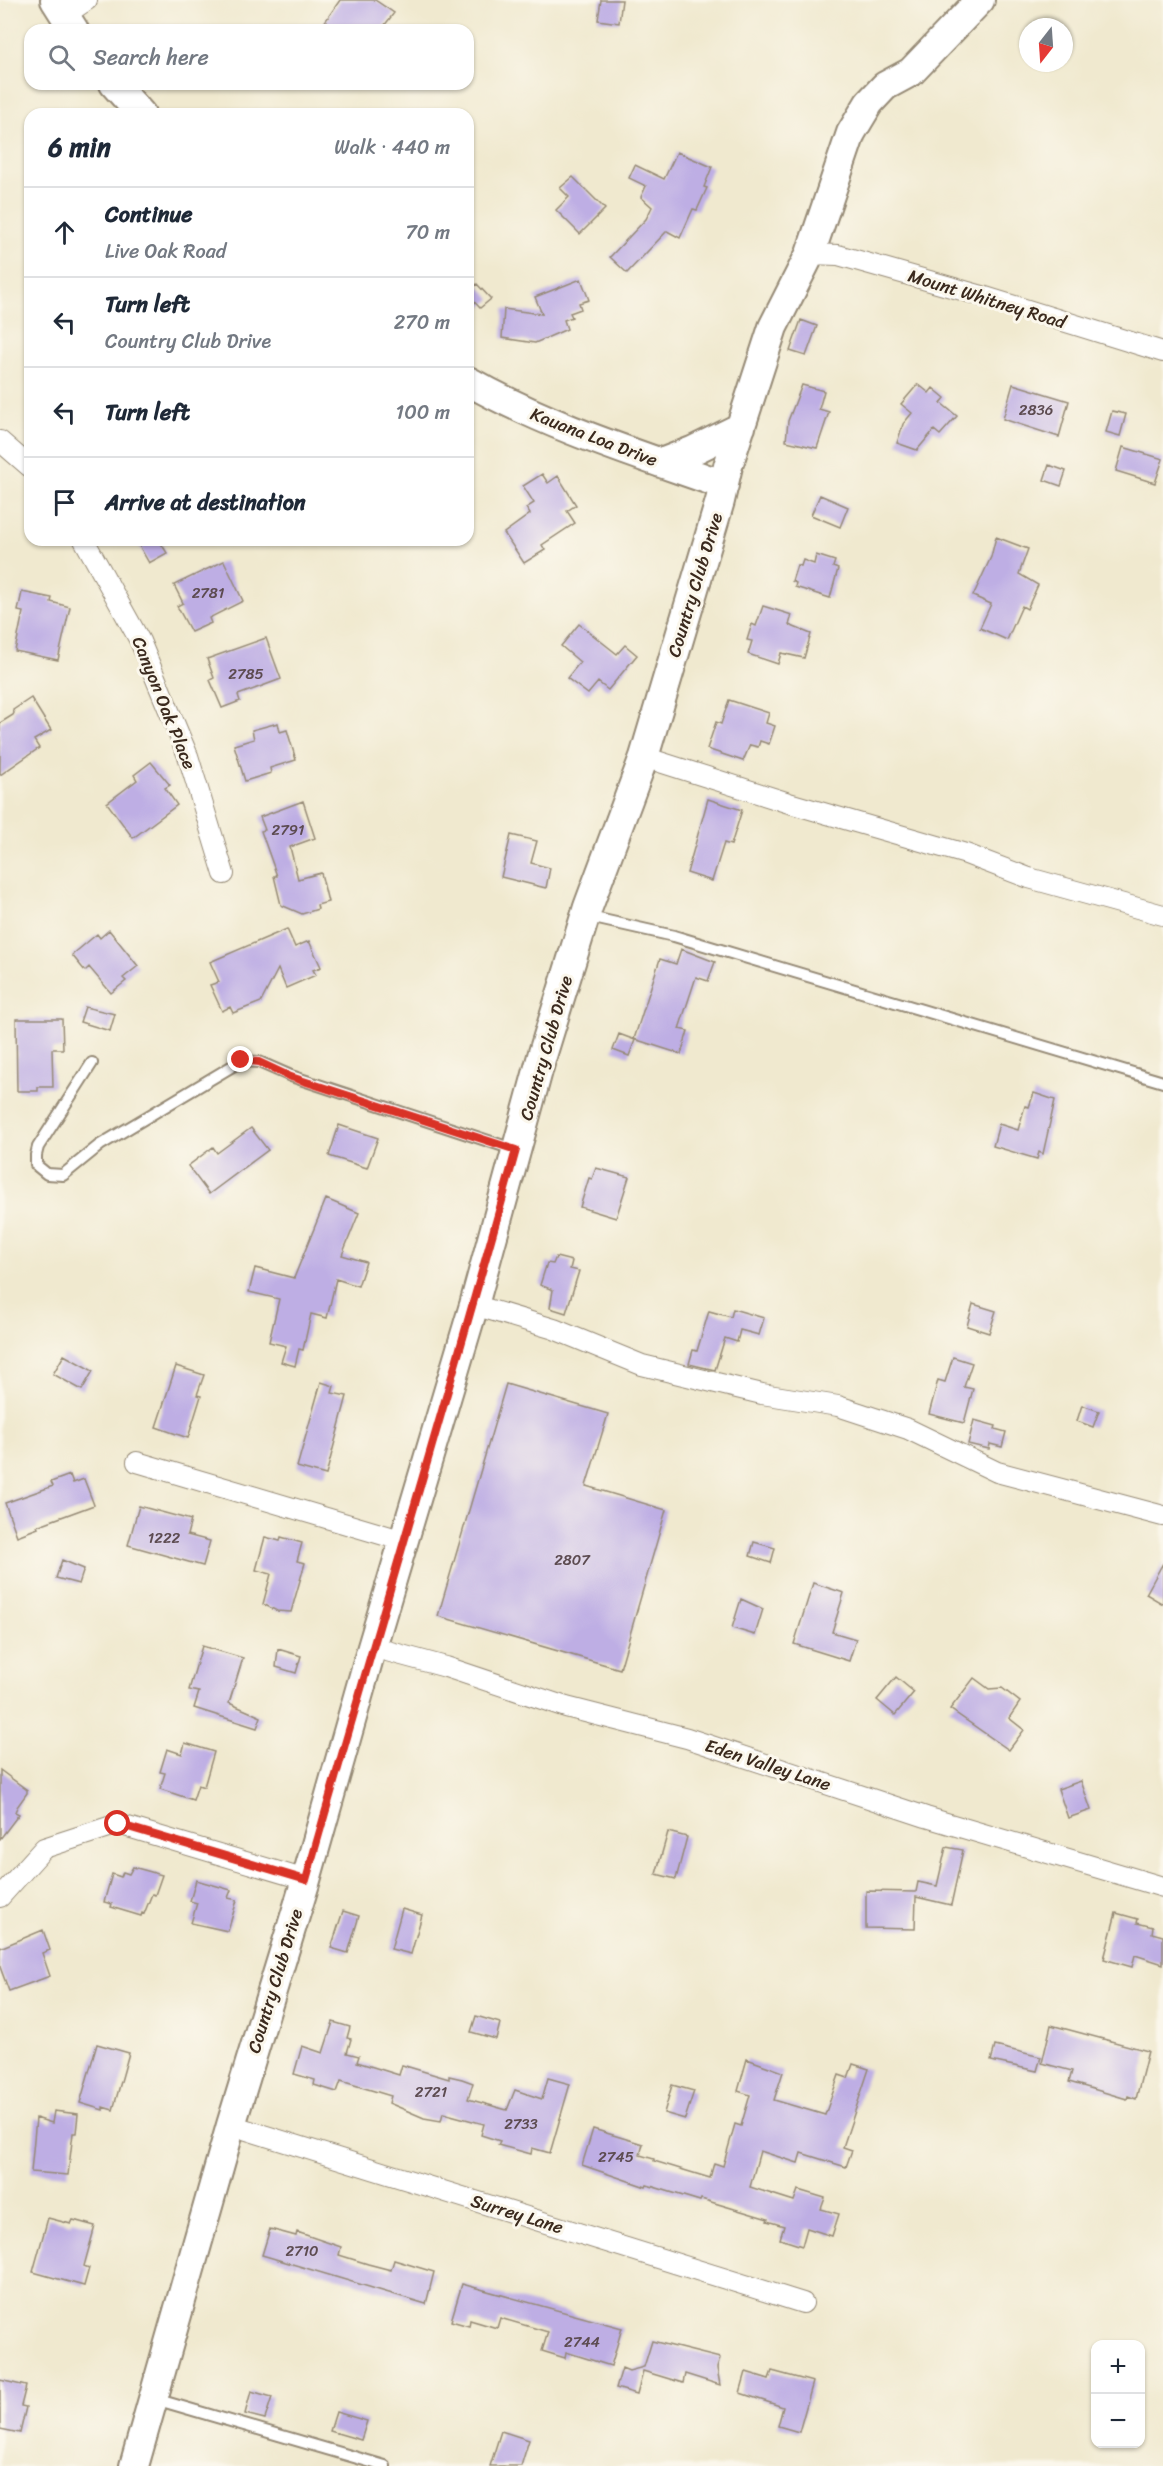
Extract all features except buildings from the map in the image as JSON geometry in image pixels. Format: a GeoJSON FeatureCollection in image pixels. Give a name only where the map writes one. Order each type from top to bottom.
{"type":"FeatureCollection","features":[{"type":"Feature","properties":{"kind":"street","name":"Country Club Drive"},"geometry":{"type":"LineString","coordinates":[[134,2466],[231,2125],[306,1880],[585,916],[644,757],[741,426],[774,327],[810,254],[851,133],[869,103],[885,86],[911,72],[980,0]]}},
{"type":"Feature","properties":{"kind":"street"},"geometry":{"type":"LineString","coordinates":[[119,90],[136,108]]}},
{"type":"Feature","properties":{"kind":"street","name":"Mount Whitney Road"},"geometry":{"type":"LineString","coordinates":[[810,254],[838,255],[980,295],[1163,352]]}},
{"type":"Feature","properties":{"kind":"street","name":"Kauana Loa Drive"},"geometry":{"type":"LineString","coordinates":[[474,385],[509,405],[565,429],[724,485]]}},
{"type":"Feature","properties":{"kind":"street"},"geometry":{"type":"LineString","coordinates":[[662,463],[692,451],[741,426]]}},
{"type":"Feature","properties":{"kind":"street"},"geometry":{"type":"LineString","coordinates":[[0,441],[24,462]]}},
{"type":"Feature","properties":{"kind":"street","name":"Canyon Oak Place"},"geometry":{"type":"LineString","coordinates":[[87,546],[140,641],[188,756],[224,874]]}},
{"type":"Feature","properties":{"kind":"street"},"geometry":{"type":"LineString","coordinates":[[644,757],[789,803],[966,854],[1029,878],[1163,915]]}},
{"type":"Feature","properties":{"kind":"street"},"geometry":{"type":"LineString","coordinates":[[474,1305],[554,1329],[642,1365],[762,1394],[838,1406],[908,1429],[997,1472],[1163,1515]]}},
{"type":"Feature","properties":{"kind":"street"},"geometry":{"type":"LineString","coordinates":[[137,1462],[404,1541]]}},
{"type":"Feature","properties":{"kind":"street","name":"Eden Valley Lane"},"geometry":{"type":"LineString","coordinates":[[372,1647],[446,1667],[567,1707],[692,1739],[926,1817],[1163,1887]]}},
{"type":"Feature","properties":{"kind":"street"},"geometry":{"type":"LineString","coordinates":[[2,1892],[44,1848],[118,1824],[306,1880]]}},
{"type":"Feature","properties":{"kind":"street","name":"Surrey Lane"},"geometry":{"type":"LineString","coordinates":[[231,2125],[803,2303]]}},
{"type":"Feature","properties":{"kind":"lane"},"geometry":{"type":"LineString","coordinates":[[585,916],[674,936],[1163,1082]]}},
{"type":"Feature","properties":{"kind":"lane"},"geometry":{"type":"LineString","coordinates":[[92,1063],[38,1147],[36,1165],[47,1174],[63,1175],[100,1144],[241,1060],[259,1062],[291,1077],[516,1150]]}},
{"type":"Feature","properties":{"kind":"lane"},"geometry":{"type":"LineString","coordinates":[[154,2398],[385,2466]]}},
{"type":"Feature","properties":{"kind":"lane"},"geometry":{"type":"LineString","coordinates":[[337,2452],[342,2466]]}},
{"type":"Feature","properties":{"kind":"route"},"geometry":{"type":"LineString","coordinates":[[118,1824],[306,1880],[372,1647],[474,1305],[516,1150],[291,1077],[259,1062],[241,1060]]}}]}
